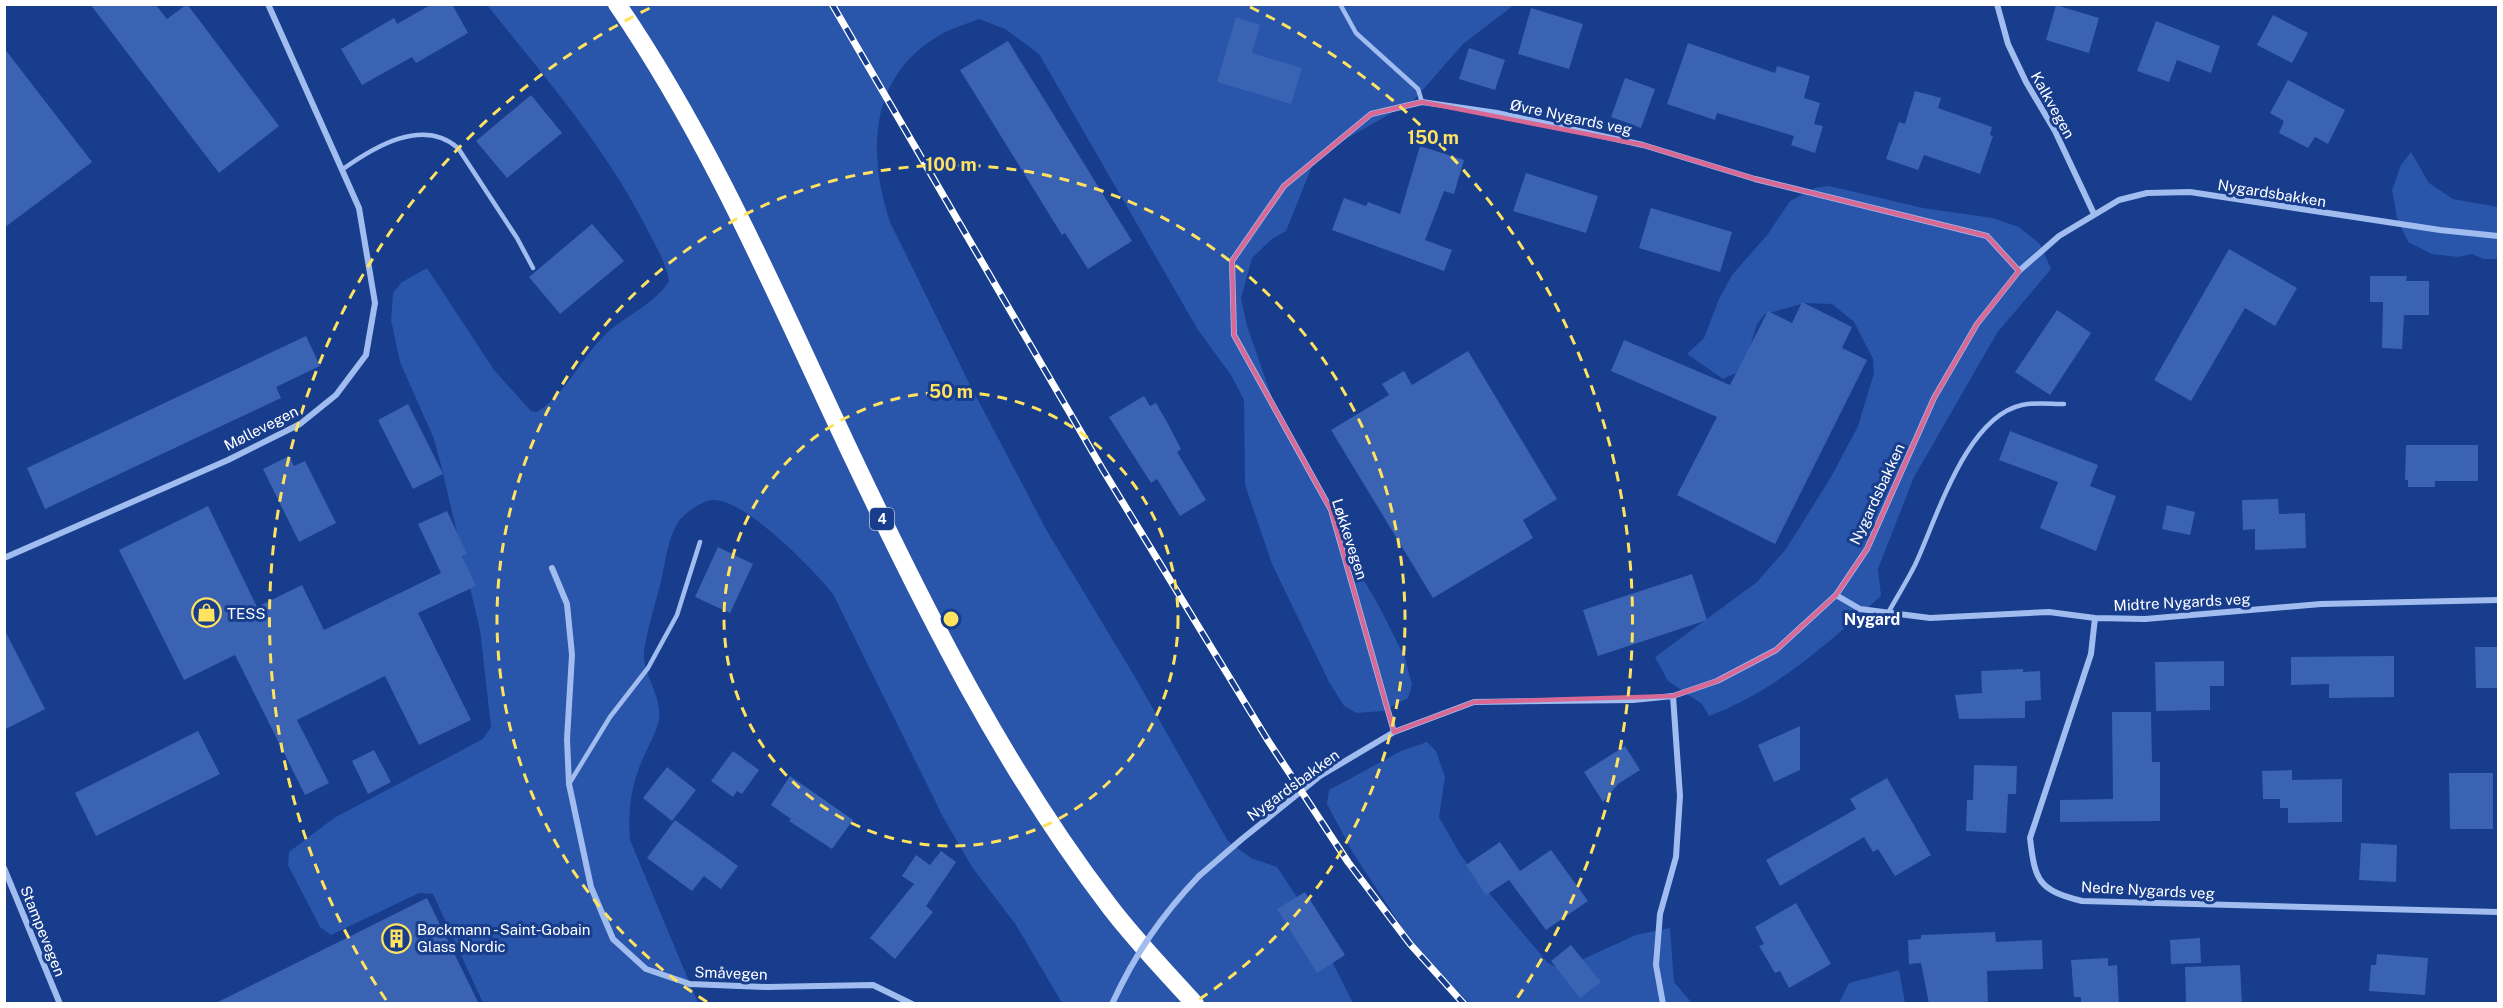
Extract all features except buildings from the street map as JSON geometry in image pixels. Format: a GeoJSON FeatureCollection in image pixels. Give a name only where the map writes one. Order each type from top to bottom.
{"type":"FeatureCollection","features":[{"type":"Feature","properties":{"kind":"highway","name":"4"},"geometry":{"type":"LineString","coordinates":[[617,4],[659,69],[713,162],[892,538],[974,697],[1026,785],[1078,864],[1112,910],[1195,1004]]}},
{"type":"Feature","properties":{"kind":"street","name":"Møllevegen"},"geometry":{"type":"LineString","coordinates":[[4,558],[228,460],[300,424],[336,395],[366,355],[375,303],[359,208],[268,4]]}},
{"type":"Feature","properties":{"kind":"street","name":"Kalkvegen"},"geometry":{"type":"LineString","coordinates":[[1997,4],[2008,44],[2026,82],[2055,131],[2094,214]]}},
{"type":"Feature","properties":{"kind":"street","name":"Øvre Nygards veg"},"geometry":{"type":"LineString","coordinates":[[1234,335],[1232,261],[1284,186],[1371,114],[1422,102],[1497,113],[1643,145],[1755,178],[1987,236],[2019,271]]}},
{"type":"Feature","properties":{"kind":"street","name":"Nygardsbakken"},"geometry":{"type":"LineString","coordinates":[[1112,1004],[1137,954],[1172,906],[1199,876],[1242,838],[1320,776],[1394,732],[1473,702],[1634,700],[1673,696],[1717,681],[1776,650],[1836,595],[1867,549],[1934,398],[1977,324],[2019,271],[2059,236],[2119,200],[2147,193],[2190,192],[2440,231],[2499,236]]}},
{"type":"Feature","properties":{"kind":"street","name":"Løkkevegen"},"geometry":{"type":"LineString","coordinates":[[1234,335],[1331,510],[1394,732]]}},
{"type":"Feature","properties":{"kind":"street","name":"Småvegen"},"geometry":{"type":"LineString","coordinates":[[552,568],[567,604],[572,655],[567,739],[569,784],[591,887],[613,939],[645,969],[690,984],[767,987],[873,985],[912,1004]]}},
{"type":"Feature","properties":{"kind":"street","name":"Midtre Nygards veg"},"geometry":{"type":"LineString","coordinates":[[1836,595],[1860,609],[1930,618],[2049,612],[2095,618],[2145,619],[2321,604],[2499,600]]}},
{"type":"Feature","properties":{"kind":"street","name":"Nedre Nygards veg"},"geometry":{"type":"LineString","coordinates":[[2095,618],[2091,654],[2030,838],[2032,861],[2041,884],[2054,894],[2093,902],[2499,912]]}},
{"type":"Feature","properties":{"kind":"street"},"geometry":{"type":"LineString","coordinates":[[1663,1004],[1656,965],[1660,914],[1676,857],[1680,796],[1673,696]]}},
{"type":"Feature","properties":{"kind":"street","name":"Stampevegen"},"geometry":{"type":"LineString","coordinates":[[4,868],[60,1004]]}},
{"type":"Feature","properties":{"kind":"lane"},"geometry":{"type":"LineString","coordinates":[[1340,4],[1356,33],[1418,89],[1422,102]]}},
{"type":"Feature","properties":{"kind":"lane"},"geometry":{"type":"LineString","coordinates":[[343,169],[371,149],[399,138],[432,135],[451,142],[458,148],[517,238],[533,268]]}},
{"type":"Feature","properties":{"kind":"lane"},"geometry":{"type":"LineString","coordinates":[[1888,613],[1914,566],[1963,458],[1976,438],[1999,416],[2021,405],[2064,404]]}},
{"type":"Feature","properties":{"kind":"lane"},"geometry":{"type":"LineString","coordinates":[[569,784],[610,717],[648,668],[677,615],[700,542]]}},
{"type":"Feature","properties":{"kind":"highlighted area"},"geometry":{"type":"Polygon","coordinates":[[[1422,102],[1643,145],[1755,179],[1987,236],[2019,271],[1977,324],[1934,398],[1867,549],[1836,595],[1776,650],[1717,681],[1673,696],[1474,702],[1394,732],[1331,510],[1234,335],[1232,261],[1284,186],[1371,114],[1422,102]]]}},
{"type":"Feature","properties":{"kind":"shaded area"},"geometry":{"type":"Polygon","coordinates":[[[487,5],[1514,5],[1463,44],[1413,101],[1316,156],[1286,231],[1272,239],[1252,258],[1241,298],[1247,326],[1275,406],[1351,558],[1405,658],[1412,685],[1408,698],[1383,711],[1356,713],[1344,706],[1329,682],[1272,564],[1245,485],[1244,400],[1231,375],[1198,330],[1039,54],[1005,29],[979,19],[954,28],[917,52],[899,72],[887,94],[880,118],[877,143],[878,169],[890,222],[969,383],[1047,531],[1135,677],[1228,841],[1251,858],[1277,867],[1308,914],[1353,1003],[1062,1003],[1016,925],[972,867],[943,817],[833,594],[811,569],[760,523],[726,503],[713,500],[699,505],[679,521],[667,550],[644,650],[645,665],[658,703],[659,718],[636,777],[631,797],[630,817],[630,840],[698,1003],[483,1003],[433,894],[419,893],[331,935],[320,927],[288,865],[289,852],[334,818],[483,739],[491,727],[480,630],[434,439],[400,362],[391,320],[393,293],[402,282],[427,268],[494,370],[531,411],[537,412],[565,386],[605,335],[647,304],[669,281],[656,247],[629,197],[592,139],[487,5]]]}},
{"type":"Feature","properties":{"kind":"shaded area"},"geometry":{"type":"Polygon","coordinates":[[[2411,152],[2429,183],[2453,199],[2498,207],[2498,259],[2484,259],[2472,254],[2458,257],[2432,254],[2408,242],[2397,218],[2392,190],[2401,165],[2411,152]]]}},
{"type":"Feature","properties":{"kind":"shaded area"},"geometry":{"type":"Polygon","coordinates":[[[1829,186],[1923,208],[1993,218],[2019,227],[2040,244],[2051,269],[1997,333],[1914,477],[1878,569],[1881,596],[1821,648],[1779,679],[1757,693],[1709,716],[1702,704],[1668,681],[1655,657],[1757,582],[1786,549],[1831,477],[1858,426],[1874,373],[1873,359],[1854,322],[1832,304],[1805,303],[1765,314],[1757,324],[1749,350],[1736,373],[1723,379],[1687,354],[1704,338],[1719,299],[1732,275],[1768,234],[1790,201],[1815,188],[1829,186]]]}},
{"type":"Feature","properties":{"kind":"shaded area"},"geometry":{"type":"Polygon","coordinates":[[[1427,742],[1436,751],[1445,777],[1439,817],[1460,854],[1484,887],[1548,963],[1561,969],[1636,935],[1670,928],[1674,982],[1692,1003],[1469,1003],[1415,947],[1353,853],[1327,804],[1329,790],[1401,751],[1427,742]]]}},
{"type":"Feature","properties":{"kind":"shaded area"},"geometry":{"type":"Polygon","coordinates":[[[1899,970],[1905,1003],[1839,1003],[1849,983],[1899,970]]]}},
{"type":"Feature","properties":{"kind":"railway"},"geometry":{"type":"LineString","coordinates":[[832,4],[1103,470],[1267,739],[1348,862],[1410,944],[1464,1004]]}},
{"type":"Feature","properties":{"kind":"place","name":"TESS"},"geometry":{"type":"Point","coordinates":[206,613]}},
{"type":"Feature","properties":{"kind":"place","name":"Bøckmann - Saint-Gobain Glass Nordic"},"geometry":{"type":"Point","coordinates":[396,938]}},
{"type":"Feature","properties":{"kind":"district","name":"Nygard"},"geometry":{"type":"Point","coordinates":[1872,619]}}]}
